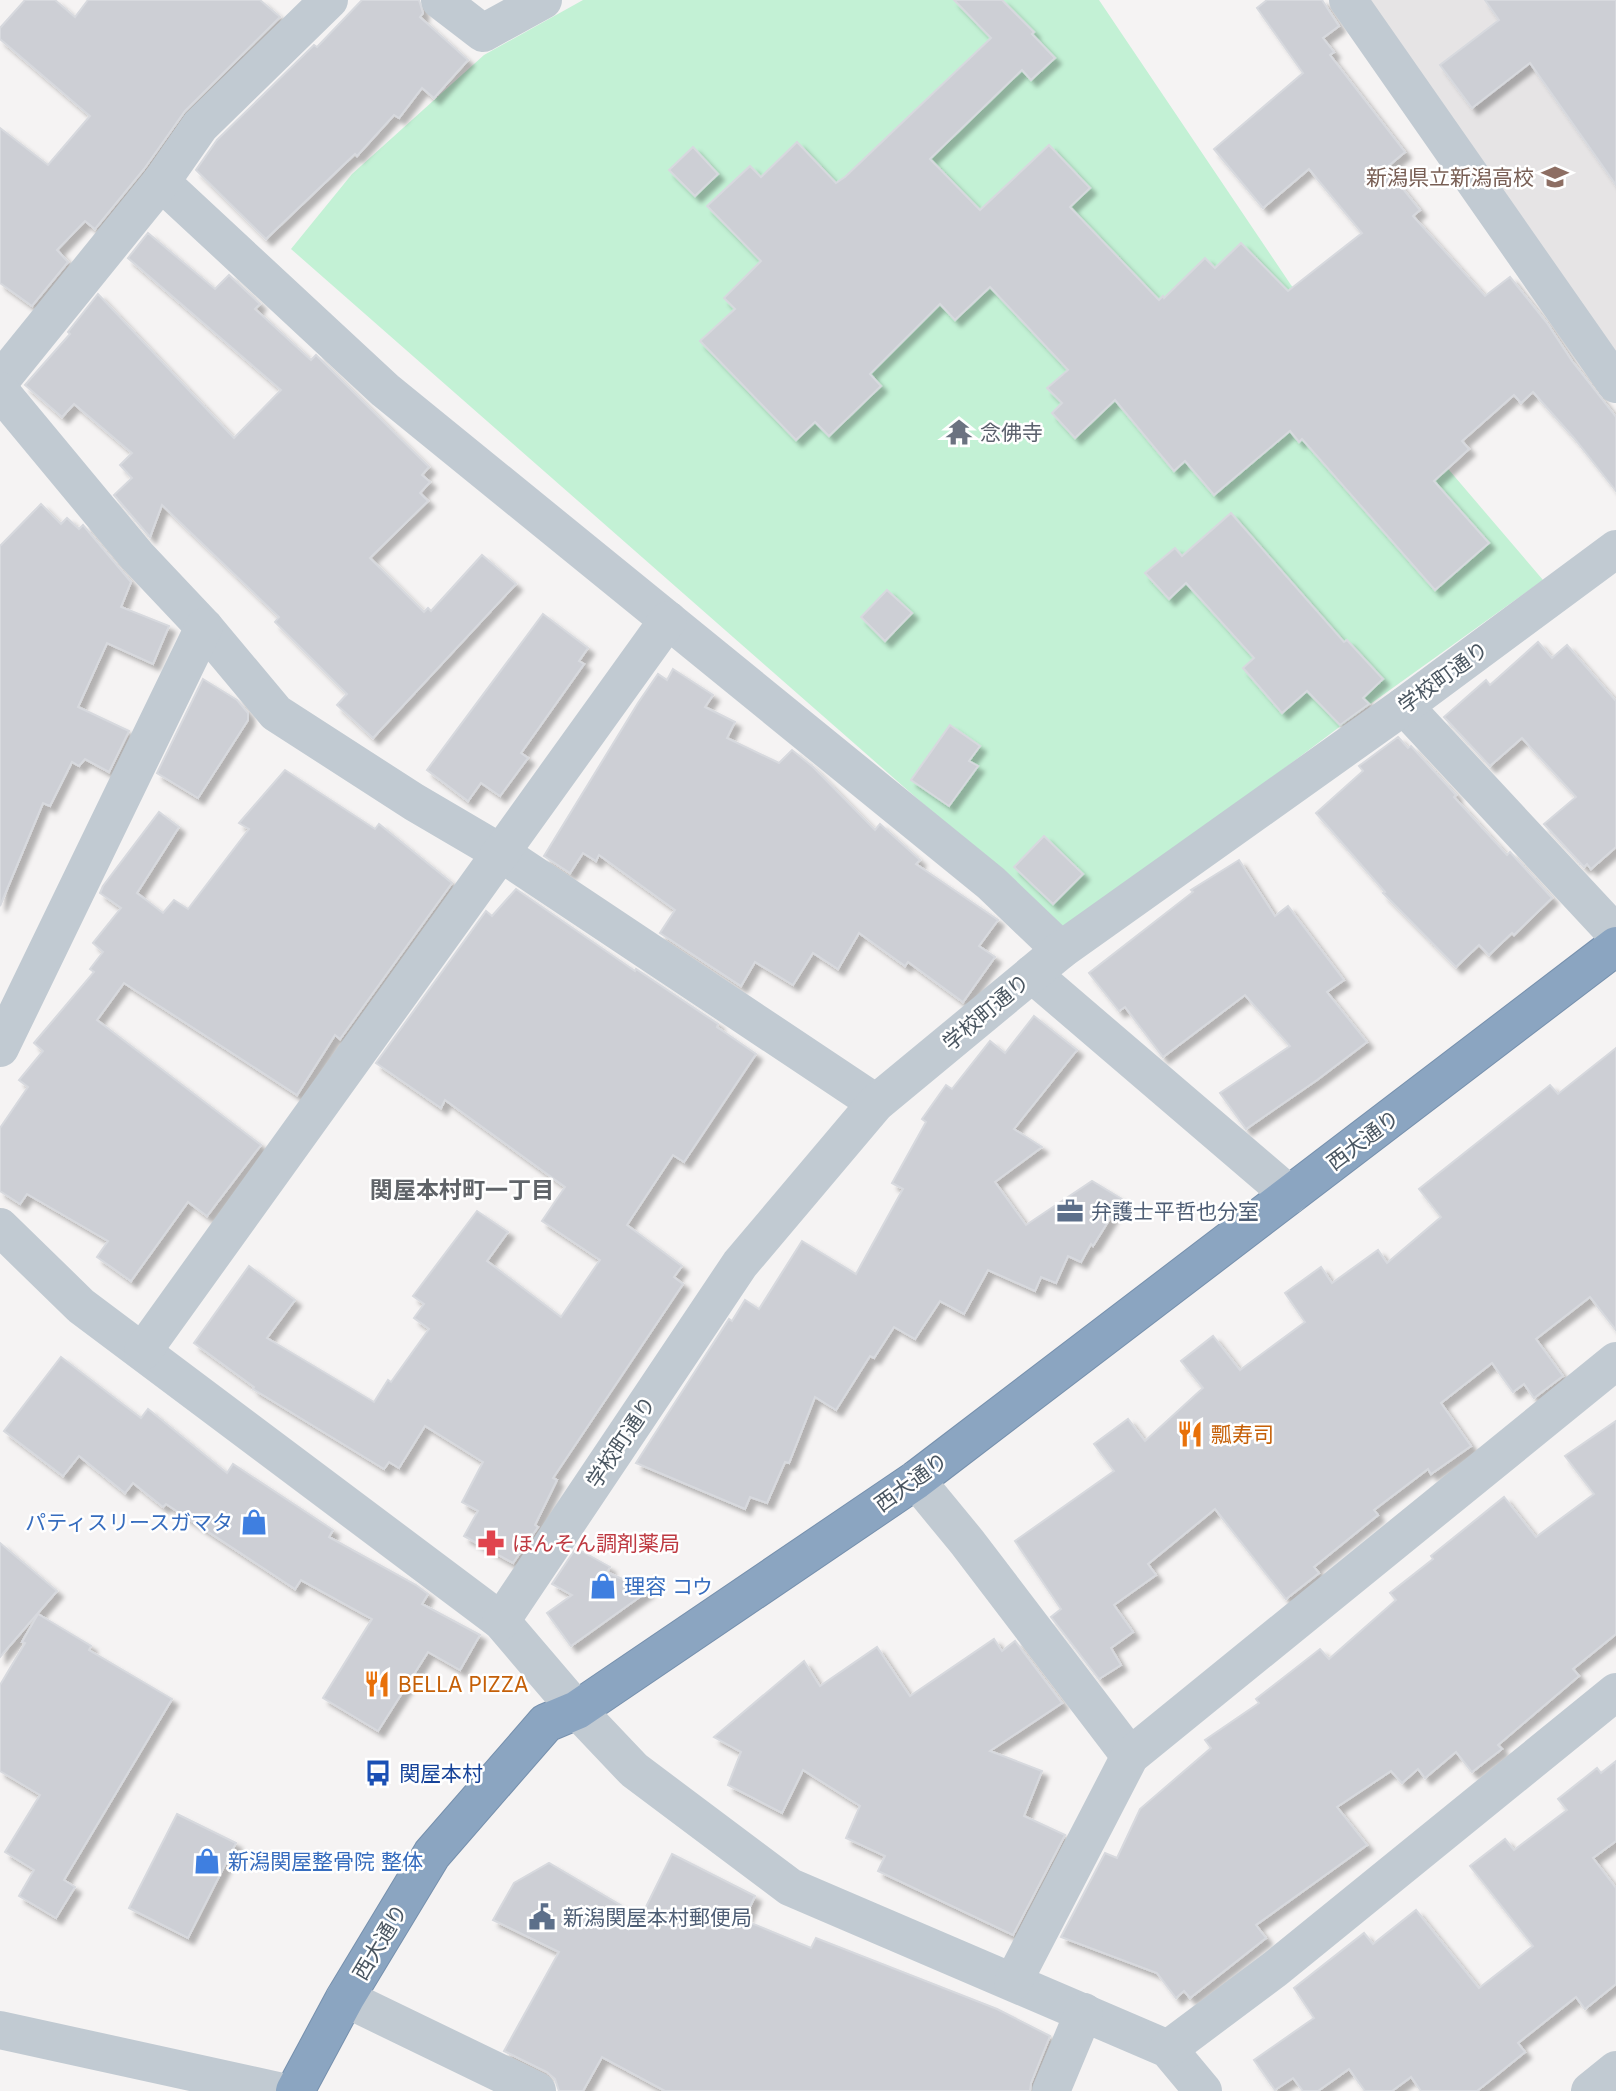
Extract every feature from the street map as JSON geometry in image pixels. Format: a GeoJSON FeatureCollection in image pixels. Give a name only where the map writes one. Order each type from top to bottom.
{"type":"FeatureCollection","features":[{"type":"Feature","properties":{"kind":"highway","name":"西大通り"},"geometry":{"type":"LineString","coordinates":[[295,2091],[345,1998],[432,1854],[546,1723],[577,1710],[916,1480],[1616,946]]}},
{"type":"Feature","properties":{"kind":"street"},"geometry":{"type":"LineString","coordinates":[[0,381],[161,182],[201,126],[329,0]]}},
{"type":"Feature","properties":{"kind":"street"},"geometry":{"type":"LineString","coordinates":[[440,0],[483,33],[543,0]]}},
{"type":"Feature","properties":{"kind":"street"},"geometry":{"type":"LineString","coordinates":[[1348,0],[1616,384]]}},
{"type":"Feature","properties":{"kind":"street"},"geometry":{"type":"LineString","coordinates":[[161,182],[385,390],[991,883],[1061,950]]}},
{"type":"Feature","properties":{"kind":"street"},"geometry":{"type":"LineString","coordinates":[[0,391],[137,556],[204,627],[276,713],[414,802],[501,853],[876,1103]]}},
{"type":"Feature","properties":{"kind":"street","name":"学校町通り"},"geometry":{"type":"LineString","coordinates":[[501,1621],[740,1264],[876,1103],[1061,950],[1404,706],[1616,549]]}},
{"type":"Feature","properties":{"kind":"street"},"geometry":{"type":"LineString","coordinates":[[143,1351],[668,620]]}},
{"type":"Feature","properties":{"kind":"street"},"geometry":{"type":"LineString","coordinates":[[0,1048],[204,627]]}},
{"type":"Feature","properties":{"kind":"street"},"geometry":{"type":"LineString","coordinates":[[1404,706],[1616,934]]}},
{"type":"Feature","properties":{"kind":"street"},"geometry":{"type":"LineString","coordinates":[[1032,974],[1290,1195]]}},
{"type":"Feature","properties":{"kind":"street"},"geometry":{"type":"LineString","coordinates":[[0,1227],[81,1306],[501,1621],[577,1710],[634,1770],[790,1887],[1168,2049],[1203,2091]]}},
{"type":"Feature","properties":{"kind":"street"},"geometry":{"type":"LineString","coordinates":[[1013,1982],[1130,1756],[1616,1361]]}},
{"type":"Feature","properties":{"kind":"street"},"geometry":{"type":"LineString","coordinates":[[916,1480],[967,1542],[1130,1756]]}},
{"type":"Feature","properties":{"kind":"street"},"geometry":{"type":"LineString","coordinates":[[1168,2049],[1275,1969],[1616,1692]]}},
{"type":"Feature","properties":{"kind":"street"},"geometry":{"type":"LineString","coordinates":[[345,1998],[537,2091]]}},
{"type":"Feature","properties":{"kind":"street"},"geometry":{"type":"LineString","coordinates":[[1051,2091],[1084,2012]]}},
{"type":"Feature","properties":{"kind":"street"},"geometry":{"type":"LineString","coordinates":[[0,2030],[278,2091]]}},
{"type":"Feature","properties":{"kind":"street"},"geometry":{"type":"LineString","coordinates":[[1590,2091],[1616,2070]]}},
{"type":"Feature","properties":{"kind":"shaded area","name":"新潟県立新潟高校"},"geometry":{"type":"Polygon","coordinates":[[[1370,0],[1616,0],[1616,353],[1370,0]]]}},
{"type":"Feature","properties":{"kind":"green space","name":"念佛寺"},"geometry":{"type":"Polygon","coordinates":[[[583,0],[1099,0],[1291,285],[1543,580],[1362,710],[1068,931],[291,249],[352,174],[484,55],[583,0]]]}},
{"type":"Feature","properties":{"kind":"building"},"geometry":{"type":"Polygon","coordinates":[[[25,0],[55,0],[75,17],[88,0],[260,0],[280,17],[185,111],[144,169],[95,229],[85,221],[57,250],[68,262],[32,306],[0,283],[0,128],[48,165],[90,116],[0,39],[0,28],[25,0]]]}},
{"type":"Feature","properties":{"kind":"building"},"geometry":{"type":"Polygon","coordinates":[[[362,0],[419,0],[423,13],[420,17],[468,60],[434,98],[422,88],[399,118],[394,115],[357,156],[355,154],[266,239],[196,170],[217,140],[314,45],[317,47],[362,0]]]}},
{"type":"Feature","properties":{"kind":"building"},"geometry":{"type":"Polygon","coordinates":[[[954,0],[1002,0],[1055,58],[1031,80],[1022,70],[930,159],[980,210],[1049,145],[1090,188],[1070,207],[1159,300],[1205,258],[1215,268],[1241,243],[1288,291],[1362,233],[1309,169],[1263,208],[1214,149],[1303,73],[1257,8],[1267,0],[1322,0],[1339,26],[1323,38],[1334,52],[1330,55],[1405,152],[1386,168],[1420,210],[1413,216],[1485,296],[1510,277],[1616,417],[1616,491],[1533,392],[1521,403],[1514,395],[1462,441],[1469,449],[1434,481],[1489,543],[1435,590],[1302,439],[1299,442],[1290,431],[1214,495],[1185,461],[1174,471],[1115,400],[1075,438],[1052,413],[1062,403],[1047,388],[1068,370],[990,287],[955,320],[940,304],[870,374],[881,386],[829,436],[815,422],[796,440],[700,341],[735,309],[724,298],[761,261],[707,206],[750,166],[761,177],[797,142],[836,183],[845,177],[991,38],[954,0]]]}},
{"type":"Feature","properties":{"kind":"building"},"geometry":{"type":"Polygon","coordinates":[[[1485,0],[1616,0],[1616,185],[1530,63],[1472,108],[1440,65],[1499,20],[1485,0]]]}},
{"type":"Feature","properties":{"kind":"building"},"geometry":{"type":"Polygon","coordinates":[[[693,147],[718,174],[695,196],[669,170],[693,147]]]}},
{"type":"Feature","properties":{"kind":"building"},"geometry":{"type":"Polygon","coordinates":[[[148,233],[215,289],[229,275],[260,304],[255,309],[311,360],[316,355],[429,467],[422,475],[430,482],[420,493],[428,501],[370,558],[424,612],[428,608],[431,611],[482,555],[516,584],[373,738],[337,705],[347,694],[275,622],[279,617],[162,505],[150,537],[114,495],[132,478],[120,465],[132,453],[74,404],[62,417],[25,385],[70,334],[68,332],[98,294],[234,438],[281,390],[128,258],[148,233]]]}},
{"type":"Feature","properties":{"kind":"building"},"geometry":{"type":"Polygon","coordinates":[[[41,504],[61,524],[67,518],[79,529],[83,525],[131,582],[121,607],[169,626],[153,664],[107,643],[78,707],[129,731],[109,772],[85,759],[79,766],[72,762],[50,806],[43,803],[0,906],[0,546],[41,504]]]}},
{"type":"Feature","properties":{"kind":"building"},"geometry":{"type":"Polygon","coordinates":[[[1231,513],[1344,642],[1347,640],[1383,679],[1363,698],[1369,704],[1340,725],[1307,691],[1282,713],[1243,668],[1254,658],[1186,583],[1169,599],[1145,573],[1175,548],[1182,556],[1231,513]]]}},
{"type":"Feature","properties":{"kind":"building"},"geometry":{"type":"Polygon","coordinates":[[[887,590],[912,613],[885,641],[861,617],[887,590]]]}},
{"type":"Feature","properties":{"kind":"building"},"geometry":{"type":"Polygon","coordinates":[[[543,614],[588,648],[579,661],[584,664],[521,753],[528,758],[500,796],[481,783],[468,801],[427,770],[543,614]]]}},
{"type":"Feature","properties":{"kind":"building"},"geometry":{"type":"Polygon","coordinates":[[[1538,642],[1552,658],[1567,645],[1616,701],[1616,847],[1591,869],[1587,864],[1584,867],[1544,824],[1576,797],[1522,738],[1490,766],[1444,717],[1486,680],[1490,685],[1538,642]]]}},
{"type":"Feature","properties":{"kind":"building"},"geometry":{"type":"Polygon","coordinates":[[[673,669],[713,695],[705,707],[735,722],[727,738],[779,763],[792,750],[813,767],[875,830],[880,824],[920,860],[916,864],[998,920],[979,946],[995,957],[963,1002],[908,962],[905,966],[859,933],[838,969],[813,953],[793,985],[755,962],[741,986],[660,933],[675,910],[599,855],[596,861],[583,853],[570,873],[544,856],[658,674],[667,680],[673,669]]]}},
{"type":"Feature","properties":{"kind":"building"},"geometry":{"type":"Polygon","coordinates":[[[203,679],[237,700],[248,713],[248,720],[198,798],[157,773],[203,679]]]}},
{"type":"Feature","properties":{"kind":"building"},"geometry":{"type":"Polygon","coordinates":[[[950,725],[980,746],[969,761],[978,766],[949,806],[911,780],[950,725]]]}},
{"type":"Feature","properties":{"kind":"building"},"geometry":{"type":"Polygon","coordinates":[[[1398,737],[1408,748],[1411,746],[1507,855],[1510,852],[1552,898],[1489,955],[1479,945],[1456,967],[1383,893],[1385,892],[1316,813],[1363,771],[1359,766],[1398,737]]]}},
{"type":"Feature","properties":{"kind":"building"},"geometry":{"type":"Polygon","coordinates":[[[285,770],[375,829],[379,824],[452,883],[340,1039],[335,1035],[297,1095],[124,983],[97,1020],[261,1145],[207,1216],[188,1202],[131,1281],[97,1257],[108,1241],[27,1194],[20,1204],[0,1191],[0,1128],[28,1087],[19,1080],[43,1051],[34,1043],[94,972],[90,969],[103,952],[93,943],[121,908],[100,893],[103,886],[159,812],[179,827],[137,893],[163,913],[174,900],[188,909],[249,829],[239,823],[285,770]]]}},
{"type":"Feature","properties":{"kind":"building"},"geometry":{"type":"Polygon","coordinates":[[[1044,836],[1083,874],[1053,904],[1014,867],[1044,836]]]}},
{"type":"Feature","properties":{"kind":"building"},"geometry":{"type":"Polygon","coordinates":[[[1239,860],[1275,916],[1288,906],[1344,980],[1327,992],[1367,1042],[1246,1129],[1220,1093],[1290,1046],[1245,995],[1163,1057],[1125,1007],[1119,1011],[1089,973],[1193,892],[1191,890],[1239,860]]]}},
{"type":"Feature","properties":{"kind":"building"},"geometry":{"type":"Polygon","coordinates":[[[516,889],[718,1024],[717,1027],[756,1054],[684,1162],[673,1155],[627,1225],[682,1266],[674,1277],[683,1284],[553,1478],[557,1480],[535,1525],[538,1527],[513,1563],[464,1536],[478,1511],[462,1502],[483,1462],[425,1426],[399,1468],[389,1462],[384,1469],[253,1389],[254,1387],[194,1343],[249,1266],[295,1300],[267,1338],[374,1402],[429,1329],[414,1318],[424,1304],[413,1296],[477,1211],[508,1232],[487,1261],[561,1317],[600,1260],[542,1221],[565,1187],[445,1100],[441,1108],[376,1063],[486,911],[492,916],[516,889]]]}},
{"type":"Feature","properties":{"kind":"building"},"geometry":{"type":"Polygon","coordinates":[[[1034,1016],[1077,1050],[1014,1129],[1042,1147],[995,1182],[1026,1225],[1092,1181],[1122,1199],[1081,1262],[1068,1256],[1056,1283],[1041,1277],[1035,1291],[988,1270],[964,1314],[940,1301],[915,1339],[894,1327],[874,1358],[870,1356],[836,1410],[815,1397],[789,1463],[785,1462],[767,1503],[750,1497],[745,1509],[636,1463],[729,1319],[732,1321],[745,1300],[759,1309],[802,1241],[856,1274],[903,1189],[892,1183],[926,1122],[922,1119],[946,1085],[952,1089],[990,1041],[1005,1053],[1034,1016]]]}},
{"type":"Feature","properties":{"kind":"building"},"geometry":{"type":"Polygon","coordinates":[[[1616,1048],[1616,1330],[1590,1297],[1536,1339],[1563,1376],[1534,1398],[1524,1384],[1513,1392],[1492,1363],[1441,1403],[1471,1446],[1431,1474],[1428,1469],[1374,1510],[1378,1515],[1314,1567],[1319,1573],[1286,1599],[1215,1509],[1148,1564],[1156,1575],[1114,1605],[1133,1632],[1111,1648],[1121,1665],[1099,1679],[1051,1617],[1061,1609],[1015,1541],[1114,1471],[1094,1444],[1128,1419],[1145,1441],[1203,1388],[1181,1361],[1213,1336],[1240,1370],[1305,1322],[1285,1293],[1321,1267],[1332,1283],[1378,1250],[1387,1263],[1441,1217],[1419,1189],[1550,1085],[1558,1094],[1616,1048]]]}},
{"type":"Feature","properties":{"kind":"building"},"geometry":{"type":"Polygon","coordinates":[[[61,1357],[141,1418],[148,1409],[227,1473],[233,1464],[333,1530],[329,1537],[428,1594],[422,1604],[480,1635],[460,1670],[428,1652],[378,1731],[323,1698],[372,1619],[301,1580],[295,1589],[166,1504],[163,1507],[133,1483],[125,1493],[79,1456],[63,1476],[4,1431],[61,1357]]]}},
{"type":"Feature","properties":{"kind":"building"},"geometry":{"type":"Polygon","coordinates":[[[1616,1421],[1616,1634],[1573,1669],[1579,1676],[1498,1745],[1502,1749],[1472,1772],[1456,1752],[1425,1778],[1418,1769],[1402,1783],[1391,1771],[1337,1807],[1367,1845],[1256,1925],[1266,1938],[1190,1998],[1184,1991],[1176,1998],[1157,1973],[1061,1937],[1105,1853],[1117,1858],[1140,1809],[1211,1748],[1205,1740],[1259,1703],[1256,1699],[1320,1649],[1329,1659],[1396,1600],[1390,1593],[1504,1497],[1536,1537],[1594,1494],[1565,1456],[1616,1421]]]}},
{"type":"Feature","properties":{"kind":"building"},"geometry":{"type":"Polygon","coordinates":[[[0,1543],[57,1591],[0,1657],[0,1543]]]}},
{"type":"Feature","properties":{"kind":"building"},"geometry":{"type":"Polygon","coordinates":[[[576,1548],[610,1567],[607,1572],[648,1591],[571,1646],[547,1613],[572,1595],[552,1584],[576,1548]]]}},
{"type":"Feature","properties":{"kind":"building"},"geometry":{"type":"Polygon","coordinates":[[[38,1614],[91,1646],[89,1650],[172,1699],[64,1880],[75,1887],[56,1918],[19,1896],[34,1870],[5,1852],[40,1795],[0,1771],[0,1685],[25,1643],[22,1642],[38,1614]]]}},
{"type":"Feature","properties":{"kind":"building"},"geometry":{"type":"Polygon","coordinates":[[[994,1639],[1002,1651],[1015,1641],[1062,1703],[990,1751],[1042,1771],[1024,1816],[1065,1835],[1013,1935],[878,1871],[885,1856],[846,1838],[860,1806],[803,1770],[782,1813],[728,1785],[741,1752],[714,1737],[804,1661],[820,1686],[877,1647],[910,1696],[994,1639]]]}},
{"type":"Feature","properties":{"kind":"building"},"geometry":{"type":"Polygon","coordinates":[[[1616,1761],[1616,1841],[1593,1858],[1616,1888],[1616,1984],[1585,2009],[1576,1997],[1518,2043],[1525,2052],[1477,2091],[1421,2091],[1411,2077],[1392,2091],[1365,2091],[1349,2069],[1318,2091],[1303,2091],[1293,2078],[1275,2090],[1254,2060],[1314,2018],[1294,1988],[1364,1933],[1373,1944],[1416,1910],[1479,1988],[1533,1946],[1470,1866],[1505,1839],[1514,1850],[1567,1810],[1558,1799],[1597,1768],[1601,1773],[1616,1761]]]}},
{"type":"Feature","properties":{"kind":"building"},"geometry":{"type":"Polygon","coordinates":[[[177,1814],[236,1843],[188,1938],[129,1908],[177,1814]]]}},
{"type":"Feature","properties":{"kind":"building"},"geometry":{"type":"Polygon","coordinates":[[[672,1854],[755,1896],[744,1920],[811,1948],[816,1938],[997,2009],[1050,2036],[1030,2091],[665,2091],[602,2057],[583,2091],[559,2091],[555,2079],[547,2072],[504,2051],[559,1952],[493,1920],[514,1883],[549,1863],[641,1917],[672,1854]]]}},
{"type":"Feature","properties":{"kind":"place","name":"新潟県立新潟高校"},"geometry":{"type":"Point","coordinates":[1555,177]}},
{"type":"Feature","properties":{"kind":"place","name":"念佛寺"},"geometry":{"type":"Point","coordinates":[959,432]}},
{"type":"Feature","properties":{"kind":"place","name":"弁護士平哲也分室"},"geometry":{"type":"Point","coordinates":[1070,1211]}},
{"type":"Feature","properties":{"kind":"place","name":"瓢寿司"},"geometry":{"type":"Point","coordinates":[1190,1434]}},
{"type":"Feature","properties":{"kind":"place","name":"パティスリースガマタ"},"geometry":{"type":"Point","coordinates":[254,1522]}},
{"type":"Feature","properties":{"kind":"place","name":"ほんそん調剤薬局"},"geometry":{"type":"Point","coordinates":[491,1543]}},
{"type":"Feature","properties":{"kind":"place","name":"理容 コウ"},"geometry":{"type":"Point","coordinates":[603,1586]}},
{"type":"Feature","properties":{"kind":"place","name":"BELLA PIZZA"},"geometry":{"type":"Point","coordinates":[377,1684]}},
{"type":"Feature","properties":{"kind":"place","name":"関屋本村"},"geometry":{"type":"Point","coordinates":[378,1773]}},
{"type":"Feature","properties":{"kind":"place","name":"新潟関屋整骨院 整体"},"geometry":{"type":"Point","coordinates":[207,1861]}},
{"type":"Feature","properties":{"kind":"place","name":"新潟関屋本村郵便局"},"geometry":{"type":"Point","coordinates":[542,1917]}},
{"type":"Feature","properties":{"kind":"district","name":"関屋本村町一丁目"},"geometry":{"type":"Point","coordinates":[462,1190]}}]}
